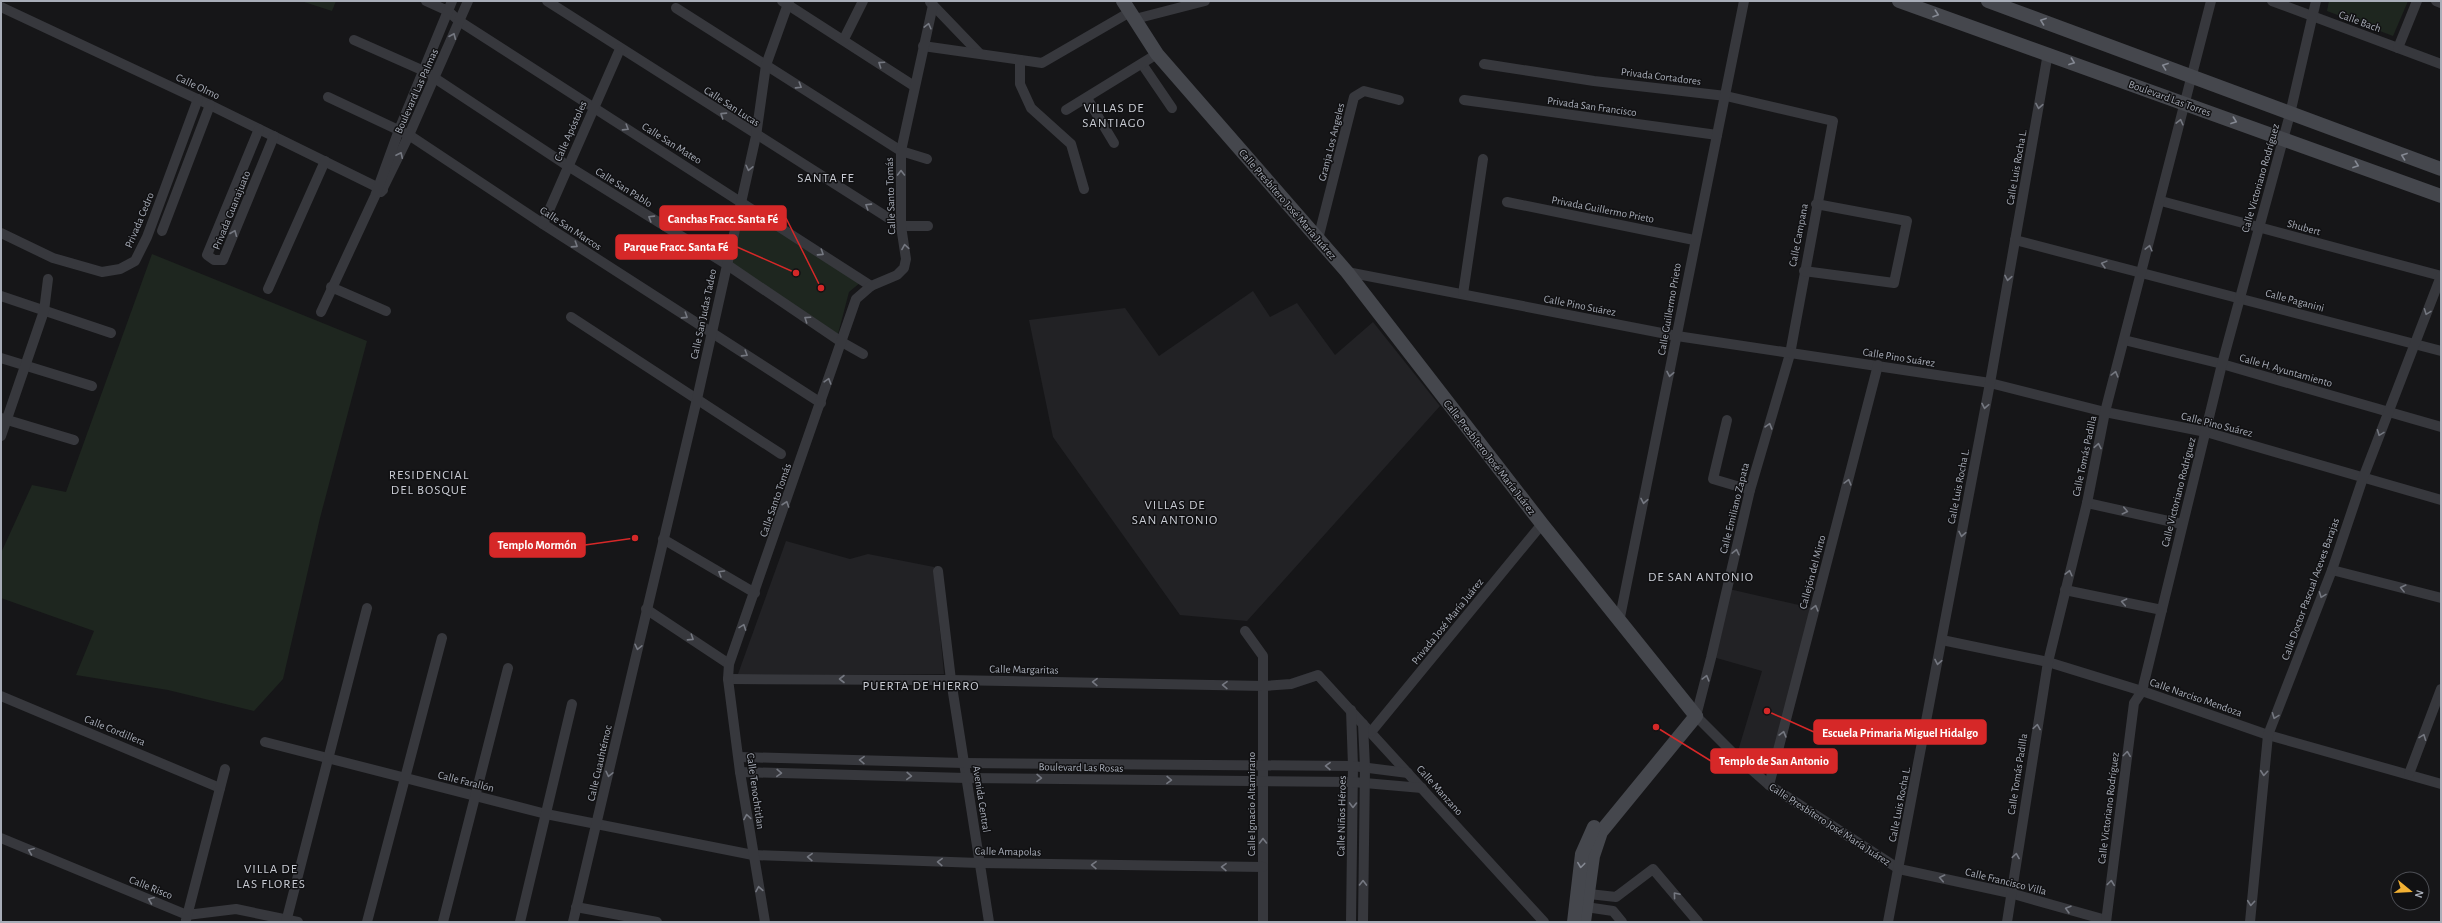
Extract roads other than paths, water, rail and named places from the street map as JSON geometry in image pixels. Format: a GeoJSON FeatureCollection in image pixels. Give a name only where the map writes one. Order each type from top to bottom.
{"type":"FeatureCollection","features":[{"type":"Feature","properties":{"kind":"street","name":"Calle San Mateo"},"geometry":{"type":"LineString","coordinates":[[426,1],[448,11],[459,21],[741,200],[871,286]]}},
{"type":"Feature","properties":{"kind":"street","name":"Boulevard Las Palmas"},"geometry":{"type":"LineString","coordinates":[[379,191],[399,130],[452,1]]}},
{"type":"Feature","properties":{"kind":"street","name":"Boulevard Las Palmas"},"geometry":{"type":"LineString","coordinates":[[379,191],[409,135],[435,79],[468,1]]}},
{"type":"Feature","properties":{"kind":"street"},"geometry":{"type":"LineString","coordinates":[[844,39],[863,1]]}},
{"type":"Feature","properties":{"kind":"street"},"geometry":{"type":"LineString","coordinates":[[923,46],[1042,63],[1129,11],[1205,1]]}},
{"type":"Feature","properties":{"kind":"street","name":"Calle Guillermo Prieto"},"geometry":{"type":"LineString","coordinates":[[1620,622],[1677,336],[1694,240],[1726,96],[1744,1]]}},
{"type":"Feature","properties":{"kind":"street","name":"Boulevard Las Torres"},"geometry":{"type":"LineString","coordinates":[[1900,1],[2048,53],[2441,196]]}},
{"type":"Feature","properties":{"kind":"street"},"geometry":{"type":"LineString","coordinates":[[1988,1],[2441,169]]}},
{"type":"Feature","properties":{"kind":"street","name":"Calle Tomás Padilla"},"geometry":{"type":"LineString","coordinates":[[2006,922],[2048,662],[2087,503],[2105,412],[2161,201],[2185,104],[2190,75],[2211,1]]}},
{"type":"Feature","properties":{"kind":"street","name":"Calle Bach"},"geometry":{"type":"LineString","coordinates":[[2272,1],[2441,64]]}},
{"type":"Feature","properties":{"kind":"street","name":"Calle Victoriano Rodríguez"},"geometry":{"type":"LineString","coordinates":[[2106,921],[2134,703],[2142,691],[2222,364],[2258,227],[2290,114],[2316,1]]}},
{"type":"Feature","properties":{"kind":"street"},"geometry":{"type":"LineString","coordinates":[[2398,48],[2418,1]]}},
{"type":"Feature","properties":{"kind":"street"},"geometry":{"type":"LineString","coordinates":[[2436,1],[2441,3]]}},
{"type":"Feature","properties":{"kind":"street","name":"Calle San Lucas"},"geometry":{"type":"LineString","coordinates":[[551,2],[620,49],[901,226]]}},
{"type":"Feature","properties":{"kind":"street"},"geometry":{"type":"LineString","coordinates":[[786,2],[914,86]]}},
{"type":"Feature","properties":{"kind":"street","name":"Calle San Judas Tadeo"},"geometry":{"type":"LineString","coordinates":[[646,609],[697,399],[726,264],[756,136],[766,65],[786,2]]}},
{"type":"Feature","properties":{"kind":"street"},"geometry":{"type":"LineString","coordinates":[[931,3],[979,53]]}},
{"type":"Feature","properties":{"kind":"street","name":"Calle Santo Tomás"},"geometry":{"type":"LineString","coordinates":[[729,664],[821,403],[840,341],[856,299],[871,286],[897,275],[904,268],[906,258],[901,226],[900,151],[931,3]]}},
{"type":"Feature","properties":{"kind":"street","name":"Calle Olmo"},"geometry":{"type":"LineString","coordinates":[[1,7],[198,99],[325,161],[379,191]]}},
{"type":"Feature","properties":{"kind":"street"},"geometry":{"type":"LineString","coordinates":[[676,8],[900,151],[927,158]]}},
{"type":"Feature","properties":{"kind":"street","name":"Calle Presbítero José María Juárez"},"geometry":{"type":"LineString","coordinates":[[1129,11],[1157,54],[1346,272],[1542,524],[1693,712],[1735,755],[1769,785],[1899,869]]}},
{"type":"Feature","properties":{"kind":"street","name":"Calle San Pablo"},"geometry":{"type":"LineString","coordinates":[[354,40],[424,71],[568,166],[726,264],[840,341],[863,354]]}},
{"type":"Feature","properties":{"kind":"street","name":"Calle Apóstoles"},"geometry":{"type":"LineString","coordinates":[[543,224],[593,107],[620,49]]}},
{"type":"Feature","properties":{"kind":"street","name":"Calle Luis Rocha L."},"geometry":{"type":"LineString","coordinates":[[1888,922],[1990,383],[2048,53]]}},
{"type":"Feature","properties":{"kind":"street"},"geometry":{"type":"LineString","coordinates":[[1066,110],[1157,54]]}},
{"type":"Feature","properties":{"kind":"street"},"geometry":{"type":"LineString","coordinates":[[1020,60],[1020,84],[1031,108],[1071,144],[1084,189]]}},
{"type":"Feature","properties":{"kind":"street"},"geometry":{"type":"LineString","coordinates":[[1142,64],[1172,108]]}},
{"type":"Feature","properties":{"kind":"street","name":"Privada Cortadores"},"geometry":{"type":"LineString","coordinates":[[1484,64],[1594,81],[1726,96],[1833,121]]}},
{"type":"Feature","properties":{"kind":"street","name":"Granja Los Angeles"},"geometry":{"type":"LineString","coordinates":[[1318,239],[1354,97],[1364,91],[1399,100]]}},
{"type":"Feature","properties":{"kind":"street","name":"Calle San Marcos"},"geometry":{"type":"LineString","coordinates":[[328,97],[409,135],[712,334],[821,403]]}},
{"type":"Feature","properties":{"kind":"street"},"geometry":{"type":"LineString","coordinates":[[1087,98],[1114,143]]}},
{"type":"Feature","properties":{"kind":"street","name":"Privada Cedro"},"geometry":{"type":"LineString","coordinates":[[1,233],[52,258],[102,272],[120,269],[135,261],[148,237],[198,99]]}},
{"type":"Feature","properties":{"kind":"street","name":"Privada San Francisco"},"geometry":{"type":"LineString","coordinates":[[1464,100],[1717,135]]}},
{"type":"Feature","properties":{"kind":"street"},"geometry":{"type":"LineString","coordinates":[[162,231],[210,105]]}},
{"type":"Feature","properties":{"kind":"street","name":"Calle Campana"},"geometry":{"type":"LineString","coordinates":[[1790,354],[1816,204],[1833,121]]}},
{"type":"Feature","properties":{"kind":"street","name":"Privada Guanajuato"},"geometry":{"type":"LineString","coordinates":[[259,129],[206,254],[214,260],[223,260],[274,136]]}},
{"type":"Feature","properties":{"kind":"street"},"geometry":{"type":"LineString","coordinates":[[1463,294],[1483,159]]}},
{"type":"Feature","properties":{"kind":"street"},"geometry":{"type":"LineString","coordinates":[[268,289],[325,161]]}},
{"type":"Feature","properties":{"kind":"street"},"geometry":{"type":"LineString","coordinates":[[321,312],[331,287],[379,191]]}},
{"type":"Feature","properties":{"kind":"street"},"geometry":{"type":"LineString","coordinates":[[232,194],[246,204]]}},
{"type":"Feature","properties":{"kind":"street","name":"Shubert"},"geometry":{"type":"LineString","coordinates":[[2161,201],[2441,276]]}},
{"type":"Feature","properties":{"kind":"street","name":"Privada Guillermo Prieto"},"geometry":{"type":"LineString","coordinates":[[1507,202],[1694,240]]}},
{"type":"Feature","properties":{"kind":"street"},"geometry":{"type":"LineString","coordinates":[[1804,271],[1894,283],[1907,221],[1816,204]]}},
{"type":"Feature","properties":{"kind":"street"},"geometry":{"type":"LineString","coordinates":[[901,226],[928,226]]}},
{"type":"Feature","properties":{"kind":"street","name":"Calle Paganini"},"geometry":{"type":"LineString","coordinates":[[2015,240],[2142,274],[2240,297],[2441,351]]}},
{"type":"Feature","properties":{"kind":"street","name":"Calle Pino Suárez"},"geometry":{"type":"LineString","coordinates":[[1346,272],[1677,336],[1990,383],[2105,412],[2206,432],[2441,500]]}},
{"type":"Feature","properties":{"kind":"street","name":"Calle Doctor Pascual Aceves Barajas"},"geometry":{"type":"LineString","coordinates":[[2250,922],[2268,735],[2332,570],[2363,478],[2441,276]]}},
{"type":"Feature","properties":{"kind":"street"},"geometry":{"type":"LineString","coordinates":[[1,436],[4,419],[44,311],[48,279]]}},
{"type":"Feature","properties":{"kind":"street"},"geometry":{"type":"LineString","coordinates":[[331,287],[386,311]]}},
{"type":"Feature","properties":{"kind":"street"},"geometry":{"type":"LineString","coordinates":[[1,296],[111,332]]}},
{"type":"Feature","properties":{"kind":"street"},"geometry":{"type":"LineString","coordinates":[[571,317],[781,454]]}},
{"type":"Feature","properties":{"kind":"street","name":"Calle H. Ayuntamiento"},"geometry":{"type":"LineString","coordinates":[[2124,340],[2222,364],[2441,427]]}},
{"type":"Feature","properties":{"kind":"street","name":"Calle Emiliano Zapata"},"geometry":{"type":"LineString","coordinates":[[1693,712],[1712,658],[1750,490],[1790,354]]}},
{"type":"Feature","properties":{"kind":"street"},"geometry":{"type":"LineString","coordinates":[[1,358],[92,386]]}},
{"type":"Feature","properties":{"kind":"street","name":"Callejón del Mirto"},"geometry":{"type":"LineString","coordinates":[[1769,785],[1878,365]]}},
{"type":"Feature","properties":{"kind":"street"},"geometry":{"type":"LineString","coordinates":[[4,419],[74,440]]}},
{"type":"Feature","properties":{"kind":"street"},"geometry":{"type":"LineString","coordinates":[[1727,420],[1713,479],[1750,490]]}},
{"type":"Feature","properties":{"kind":"street"},"geometry":{"type":"LineString","coordinates":[[2087,503],[2182,524]]}},
{"type":"Feature","properties":{"kind":"street","name":"Privada José María Juárez"},"geometry":{"type":"LineString","coordinates":[[1371,732],[1542,524]]}},
{"type":"Feature","properties":{"kind":"street"},"geometry":{"type":"LineString","coordinates":[[663,539],[755,593]]}},
{"type":"Feature","properties":{"kind":"street"},"geometry":{"type":"LineString","coordinates":[[2332,570],[2441,598]]}},
{"type":"Feature","properties":{"kind":"street","name":"Avenida Central"},"geometry":{"type":"LineString","coordinates":[[938,572],[951,680],[989,922]]}},
{"type":"Feature","properties":{"kind":"street"},"geometry":{"type":"LineString","coordinates":[[2065,590],[2162,610]]}},
{"type":"Feature","properties":{"kind":"street"},"geometry":{"type":"LineString","coordinates":[[287,920],[367,608]]}},
{"type":"Feature","properties":{"kind":"street"},"geometry":{"type":"LineString","coordinates":[[646,609],[729,664]]}},
{"type":"Feature","properties":{"kind":"street","name":"Calle Cuauhtémoc"},"geometry":{"type":"LineString","coordinates":[[572,922],[597,825],[646,609]]}},
{"type":"Feature","properties":{"kind":"street","name":"Calle Ignacio Altamirano"},"geometry":{"type":"LineString","coordinates":[[1245,631],[1262,656],[1264,686],[1263,922]]}},
{"type":"Feature","properties":{"kind":"street"},"geometry":{"type":"LineString","coordinates":[[368,922],[442,638]]}},
{"type":"Feature","properties":{"kind":"street","name":"Calle Narciso Mendoza"},"geometry":{"type":"LineString","coordinates":[[1942,640],[2048,662],[2142,691],[2268,735],[2441,784]]}},
{"type":"Feature","properties":{"kind":"street","name":"Calle Tenochtitlan"},"geometry":{"type":"LineString","coordinates":[[729,664],[728,679],[740,772],[765,922]]}},
{"type":"Feature","properties":{"kind":"street"},"geometry":{"type":"LineString","coordinates":[[443,922],[508,668]]}},
{"type":"Feature","properties":{"kind":"street","name":"Calle Manzano"},"geometry":{"type":"LineString","coordinates":[[1318,675],[1544,922]]}},
{"type":"Feature","properties":{"kind":"street","name":"Calle Margaritas"},"geometry":{"type":"LineString","coordinates":[[728,679],[951,680],[1264,686],[1291,684],[1318,675]]}},
{"type":"Feature","properties":{"kind":"street"},"geometry":{"type":"LineString","coordinates":[[2409,774],[2441,689]]}},
{"type":"Feature","properties":{"kind":"street","name":"Calle Cordillera"},"geometry":{"type":"LineString","coordinates":[[1,696],[220,788]]}},
{"type":"Feature","properties":{"kind":"street"},"geometry":{"type":"LineString","coordinates":[[520,922],[572,704]]}},
{"type":"Feature","properties":{"kind":"street","name":"Calle Niños Héroes"},"geometry":{"type":"LineString","coordinates":[[1351,710],[1353,766],[1351,922]]}},
{"type":"Feature","properties":{"kind":"street"},"geometry":{"type":"LineString","coordinates":[[1584,922],[1593,856],[1600,832],[1693,712]]}},
{"type":"Feature","properties":{"kind":"street"},"geometry":{"type":"LineString","coordinates":[[1574,922],[1582,854],[1593,827],[1693,712]]}},
{"type":"Feature","properties":{"kind":"street","name":"Calle Niños Héroes"},"geometry":{"type":"LineString","coordinates":[[1363,724],[1365,767],[1363,922]]}},
{"type":"Feature","properties":{"kind":"street","name":"Calle Farallón"},"geometry":{"type":"LineString","coordinates":[[265,742],[546,814],[597,825]]}},
{"type":"Feature","properties":{"kind":"street","name":"Boulevard Las Rosas"},"geometry":{"type":"LineString","coordinates":[[739,758],[964,763],[1353,766],[1408,773]]}},
{"type":"Feature","properties":{"kind":"street"},"geometry":{"type":"LineString","coordinates":[[187,919],[225,769]]}},
{"type":"Feature","properties":{"kind":"street","name":"Boulevard Las Rosas"},"geometry":{"type":"LineString","coordinates":[[740,772],[966,778],[1353,782],[1422,788]]}},
{"type":"Feature","properties":{"kind":"street","name":"Calle Amapolas"},"geometry":{"type":"LineString","coordinates":[[597,825],[753,855],[979,863],[1264,867]]}},
{"type":"Feature","properties":{"kind":"street","name":"Calle Risco"},"geometry":{"type":"LineString","coordinates":[[1,838],[187,919],[236,909],[298,922]]}},
{"type":"Feature","properties":{"kind":"street"},"geometry":{"type":"LineString","coordinates":[[1588,901],[1616,897],[1654,869],[1698,922]]}},
{"type":"Feature","properties":{"kind":"street","name":"Calle Francisco Villa"},"geometry":{"type":"LineString","coordinates":[[1899,869],[2010,893],[2106,921]]}},
{"type":"Feature","properties":{"kind":"street"},"geometry":{"type":"LineString","coordinates":[[1613,911],[1616,897]]}},
{"type":"Feature","properties":{"kind":"street"},"geometry":{"type":"LineString","coordinates":[[1588,901],[1613,911],[1622,922]]}},
{"type":"Feature","properties":{"kind":"street"},"geometry":{"type":"LineString","coordinates":[[576,907],[657,922]]}},
{"type":"Feature","properties":{"kind":"place","name":"Parque Fracc. Santa Fé"},"geometry":{"type":"Point","coordinates":[796,273]}},
{"type":"Feature","properties":{"kind":"place","name":"Canchas Fracc. Santa Fé"},"geometry":{"type":"Point","coordinates":[821,288]}},
{"type":"Feature","properties":{"kind":"place","name":"Templo Mormón"},"geometry":{"type":"Point","coordinates":[635,538]}},
{"type":"Feature","properties":{"kind":"place","name":"Escuela Primaria Miguel Hidalgo"},"geometry":{"type":"Point","coordinates":[1767,711]}},
{"type":"Feature","properties":{"kind":"place","name":"Templo de San Antonio"},"geometry":{"type":"Point","coordinates":[1656,727]}},
{"type":"Feature","properties":{"kind":"district","name":"VILLAS DE SANTIAGO"},"geometry":{"type":"Point","coordinates":[1114,114]}},
{"type":"Feature","properties":{"kind":"district","name":"SANTA FE"},"geometry":{"type":"Point","coordinates":[826,177]}},
{"type":"Feature","properties":{"kind":"district","name":"RESIDENCIAL DEL BOSQUE"},"geometry":{"type":"Point","coordinates":[429,482]}},
{"type":"Feature","properties":{"kind":"district","name":"VILLAS DE SAN ANTONIO"},"geometry":{"type":"Point","coordinates":[1175,512]}},
{"type":"Feature","properties":{"kind":"district","name":"DE SAN ANTONIO"},"geometry":{"type":"Point","coordinates":[1701,576]}},
{"type":"Feature","properties":{"kind":"district","name":"PUERTA DE HIERRO"},"geometry":{"type":"Point","coordinates":[921,685]}},
{"type":"Feature","properties":{"kind":"district","name":"VILLA DE LAS FLORES"},"geometry":{"type":"Point","coordinates":[271,876]}}]}
